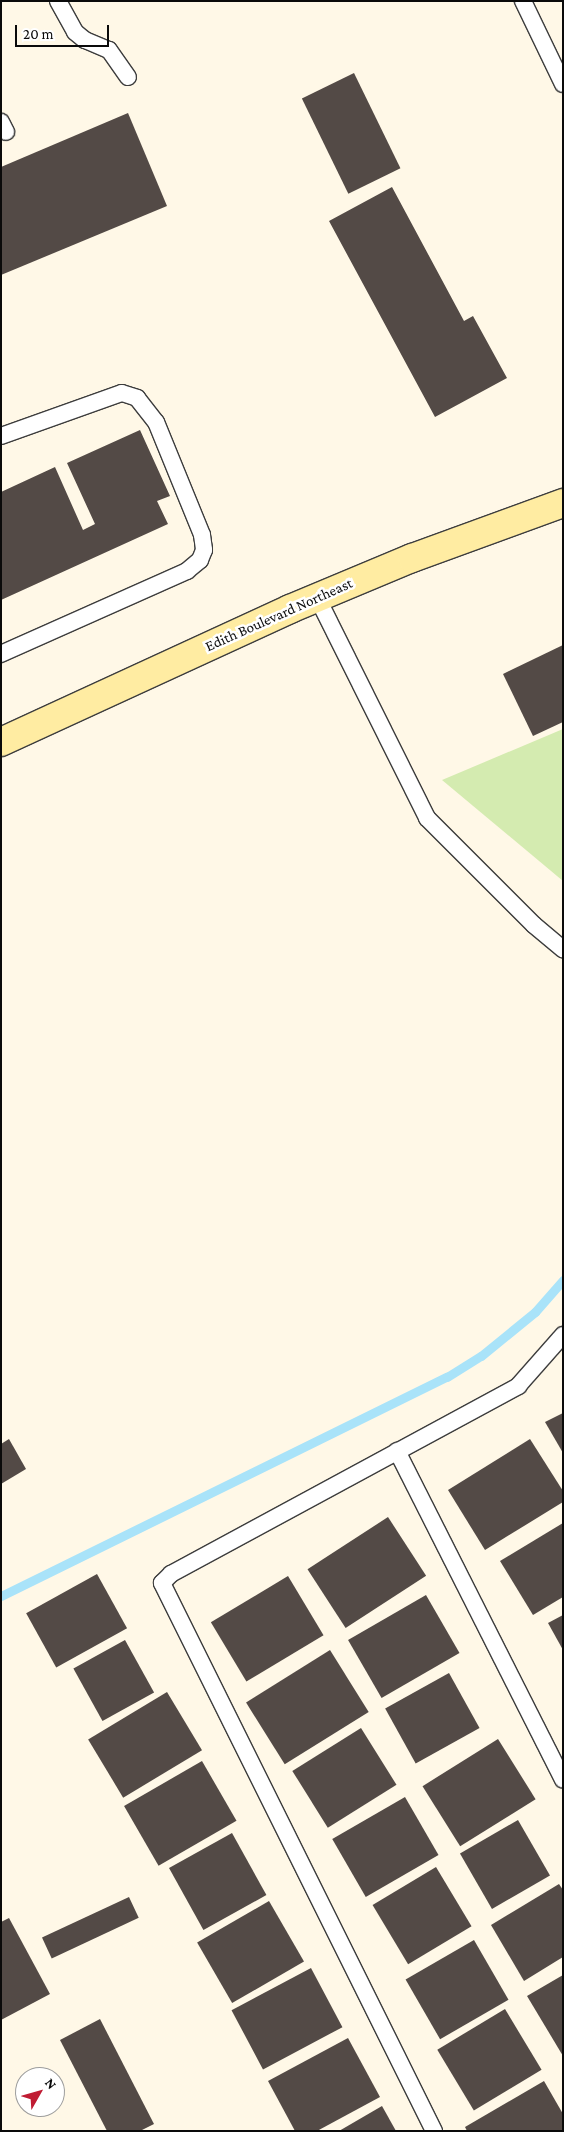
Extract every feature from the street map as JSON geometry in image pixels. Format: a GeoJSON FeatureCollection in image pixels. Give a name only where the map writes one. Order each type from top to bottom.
{"type":"FeatureCollection","features":[{"type":"Feature","properties":{"kind":"street","name":"Edith Boulevard Northeast"},"geometry":{"type":"LineString","coordinates":[[1,742],[317,597],[412,558],[563,503]]}},
{"type":"Feature","properties":{"kind":"lane"},"geometry":{"type":"LineString","coordinates":[[58,1],[75,32],[85,40],[109,50],[128,77]]}},
{"type":"Feature","properties":{"kind":"lane"},"geometry":{"type":"LineString","coordinates":[[523,1],[563,84]]}},
{"type":"Feature","properties":{"kind":"lane"},"geometry":{"type":"LineString","coordinates":[[1,436],[16,429],[122,393],[137,398],[156,422],[202,535],[204,550],[200,560],[187,570],[1,654]]}},
{"type":"Feature","properties":{"kind":"lane"},"geometry":{"type":"LineString","coordinates":[[317,597],[427,818],[534,926],[563,948]]}},
{"type":"Feature","properties":{"kind":"lane"},"geometry":{"type":"LineString","coordinates":[[434,2131],[162,1583],[172,1574],[518,1386],[563,1335]]}},
{"type":"Feature","properties":{"kind":"lane"},"geometry":{"type":"LineString","coordinates":[[397,1451],[563,1779]]}},
{"type":"Feature","properties":{"kind":"green space"},"geometry":{"type":"Polygon","coordinates":[[[563,729],[563,881],[442,780],[563,729]]]}},
{"type":"Feature","properties":{"kind":"building"},"geometry":{"type":"Polygon","coordinates":[[[354,73],[400,168],[348,194],[302,98],[354,73]]]}},
{"type":"Feature","properties":{"kind":"building"},"geometry":{"type":"Polygon","coordinates":[[[128,113],[167,206],[1,275],[1,167],[128,113]]]}},
{"type":"Feature","properties":{"kind":"building"},"geometry":{"type":"Polygon","coordinates":[[[392,187],[464,321],[473,316],[507,378],[435,417],[329,221],[392,187]]]}},
{"type":"Feature","properties":{"kind":"building"},"geometry":{"type":"Polygon","coordinates":[[[140,430],[170,496],[157,501],[168,524],[1,600],[1,492],[55,467],[83,530],[95,524],[67,463],[140,430]]]}},
{"type":"Feature","properties":{"kind":"building"},"geometry":{"type":"Polygon","coordinates":[[[563,645],[563,722],[533,736],[503,674],[563,645]]]}},
{"type":"Feature","properties":{"kind":"building"},"geometry":{"type":"Polygon","coordinates":[[[563,1413],[563,1453],[545,1422],[563,1413]]]}},
{"type":"Feature","properties":{"kind":"building"},"geometry":{"type":"Polygon","coordinates":[[[9,1439],[26,1469],[1,1484],[1,1444],[9,1439]]]}},
{"type":"Feature","properties":{"kind":"building"},"geometry":{"type":"Polygon","coordinates":[[[530,1439],[563,1491],[563,1502],[485,1550],[448,1490],[530,1439]]]}},
{"type":"Feature","properties":{"kind":"building"},"geometry":{"type":"Polygon","coordinates":[[[388,1517],[426,1576],[346,1628],[307,1569],[388,1517]]]}},
{"type":"Feature","properties":{"kind":"building"},"geometry":{"type":"Polygon","coordinates":[[[563,1523],[563,1597],[533,1615],[500,1561],[563,1523]]]}},
{"type":"Feature","properties":{"kind":"building"},"geometry":{"type":"Polygon","coordinates":[[[97,1574],[127,1628],[56,1667],[26,1613],[97,1574]]]}},
{"type":"Feature","properties":{"kind":"building"},"geometry":{"type":"Polygon","coordinates":[[[288,1576],[324,1635],[246,1681],[211,1622],[288,1576]]]}},
{"type":"Feature","properties":{"kind":"building"},"geometry":{"type":"Polygon","coordinates":[[[426,1595],[460,1653],[382,1698],[348,1640],[426,1595]]]}},
{"type":"Feature","properties":{"kind":"building"},"geometry":{"type":"Polygon","coordinates":[[[563,1615],[563,1650],[548,1623],[563,1615]]]}},
{"type":"Feature","properties":{"kind":"building"},"geometry":{"type":"Polygon","coordinates":[[[125,1640],[154,1692],[102,1721],[73,1669],[125,1640]]]}},
{"type":"Feature","properties":{"kind":"building"},"geometry":{"type":"Polygon","coordinates":[[[330,1650],[369,1712],[285,1764],[246,1702],[330,1650]]]}},
{"type":"Feature","properties":{"kind":"building"},"geometry":{"type":"Polygon","coordinates":[[[449,1673],[480,1728],[416,1763],[385,1708],[449,1673]]]}},
{"type":"Feature","properties":{"kind":"building"},"geometry":{"type":"Polygon","coordinates":[[[167,1692],[202,1750],[123,1798],[88,1739],[167,1692]]]}},
{"type":"Feature","properties":{"kind":"building"},"geometry":{"type":"Polygon","coordinates":[[[361,1728],[397,1785],[328,1828],[292,1771],[361,1728]]]}},
{"type":"Feature","properties":{"kind":"building"},"geometry":{"type":"Polygon","coordinates":[[[498,1739],[536,1799],[460,1846],[423,1786],[498,1739]]]}},
{"type":"Feature","properties":{"kind":"building"},"geometry":{"type":"Polygon","coordinates":[[[202,1761],[236,1821],[159,1866],[124,1806],[202,1761]]]}},
{"type":"Feature","properties":{"kind":"building"},"geometry":{"type":"Polygon","coordinates":[[[405,1797],[438,1855],[366,1897],[332,1839],[405,1797]]]}},
{"type":"Feature","properties":{"kind":"building"},"geometry":{"type":"Polygon","coordinates":[[[518,1820],[550,1875],[492,1909],[460,1854],[518,1820]]]}},
{"type":"Feature","properties":{"kind":"building"},"geometry":{"type":"Polygon","coordinates":[[[232,1833],[266,1895],[203,1930],[169,1868],[232,1833]]]}},
{"type":"Feature","properties":{"kind":"building"},"geometry":{"type":"Polygon","coordinates":[[[436,1867],[472,1926],[408,1964],[373,1905],[436,1867]]]}},
{"type":"Feature","properties":{"kind":"building"},"geometry":{"type":"Polygon","coordinates":[[[559,1884],[563,1890],[563,1957],[524,1981],[491,1925],[559,1884]]]}},
{"type":"Feature","properties":{"kind":"building"},"geometry":{"type":"Polygon","coordinates":[[[129,1897],[139,1918],[52,1958],[42,1938],[129,1897]]]}},
{"type":"Feature","properties":{"kind":"building"},"geometry":{"type":"Polygon","coordinates":[[[269,1901],[304,1962],[232,2003],[197,1942],[269,1901]]]}},
{"type":"Feature","properties":{"kind":"building"},"geometry":{"type":"Polygon","coordinates":[[[9,1918],[50,1994],[1,2020],[1,1922],[9,1918]]]}},
{"type":"Feature","properties":{"kind":"building"},"geometry":{"type":"Polygon","coordinates":[[[474,1940],[508,2000],[440,2039],[406,1980],[474,1940]]]}},
{"type":"Feature","properties":{"kind":"building"},"geometry":{"type":"Polygon","coordinates":[[[311,1968],[342,2027],[263,2069],[232,2010],[311,1968]]]}},
{"type":"Feature","properties":{"kind":"building"},"geometry":{"type":"Polygon","coordinates":[[[563,1975],[563,2056],[527,1996],[563,1975]]]}},
{"type":"Feature","properties":{"kind":"building"},"geometry":{"type":"Polygon","coordinates":[[[505,2009],[542,2070],[474,2111],[437,2050],[505,2009]]]}},
{"type":"Feature","properties":{"kind":"building"},"geometry":{"type":"Polygon","coordinates":[[[100,2019],[154,2124],[140,2131],[107,2131],[60,2040],[100,2019]]]}},
{"type":"Feature","properties":{"kind":"building"},"geometry":{"type":"Polygon","coordinates":[[[348,2038],[380,2097],[317,2131],[295,2131],[268,2081],[348,2038]]]}},
{"type":"Feature","properties":{"kind":"building"},"geometry":{"type":"Polygon","coordinates":[[[544,2081],[563,2114],[563,2131],[467,2131],[465,2127],[544,2081]]]}},
{"type":"Feature","properties":{"kind":"building"},"geometry":{"type":"Polygon","coordinates":[[[382,2106],[396,2131],[339,2131],[382,2106]]]}},
{"type":"Feature","properties":{"kind":"waterway"},"geometry":{"type":"LineString","coordinates":[[1,1596],[447,1377],[481,1356],[535,1312],[563,1280]]}}]}
